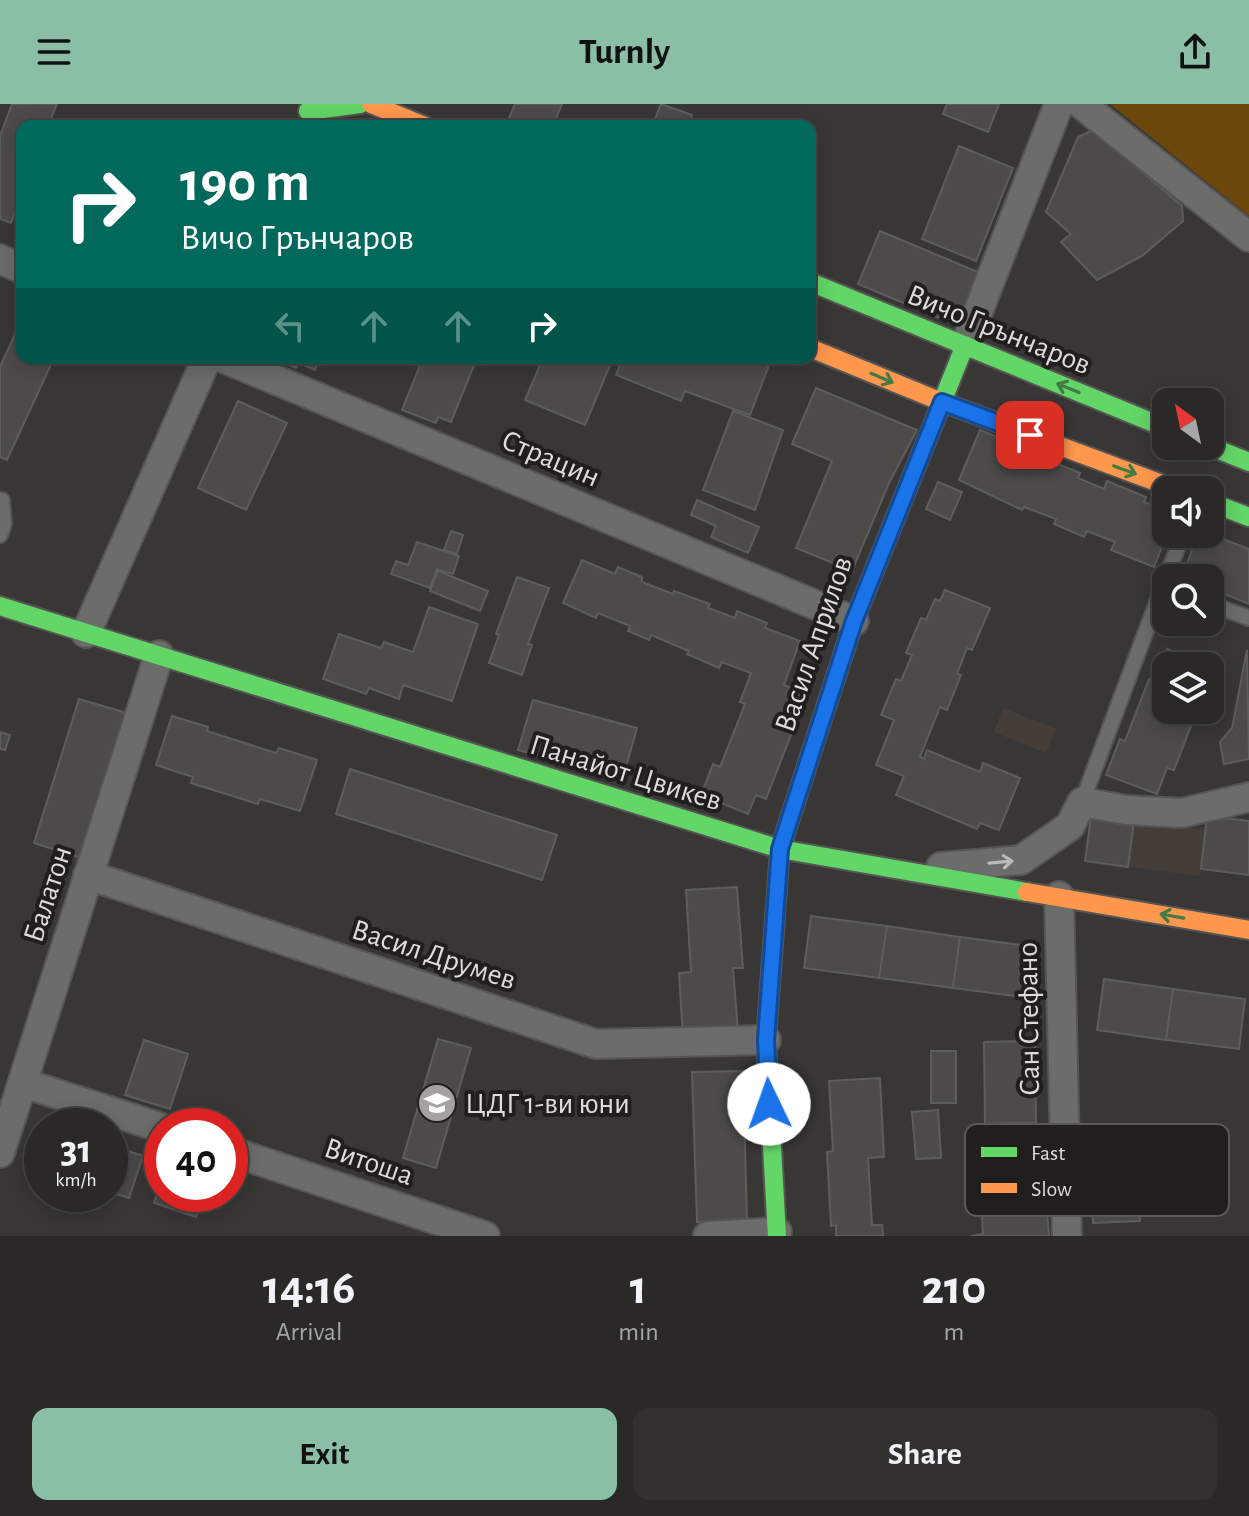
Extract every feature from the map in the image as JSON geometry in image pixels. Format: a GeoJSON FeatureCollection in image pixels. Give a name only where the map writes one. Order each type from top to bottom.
{"type":"FeatureCollection","features":[{"type":"Feature","properties":{"kind":"street"},"geometry":{"type":"LineString","coordinates":[[306,114],[360,104]]}},
{"type":"Feature","properties":{"kind":"street"},"geometry":{"type":"LineString","coordinates":[[371,104],[410,120]]}},
{"type":"Feature","properties":{"kind":"street","name":"Васил Априлов"},"geometry":{"type":"LineString","coordinates":[[777,1234],[766,1040],[780,849],[854,621],[1059,104]]}},
{"type":"Feature","properties":{"kind":"street"},"geometry":{"type":"LineString","coordinates":[[1081,104],[1249,237]]}},
{"type":"Feature","properties":{"kind":"street","name":"Вичо Грънчаров"},"geometry":{"type":"LineString","coordinates":[[816,284],[1152,422]]}},
{"type":"Feature","properties":{"kind":"street"},"geometry":{"type":"LineString","coordinates":[[816,350],[942,402],[1152,480]]}},
{"type":"Feature","properties":{"kind":"street"},"geometry":{"type":"LineString","coordinates":[[86,633],[204,364]]}},
{"type":"Feature","properties":{"kind":"street","name":"Страцин"},"geometry":{"type":"LineString","coordinates":[[237,364],[854,621]]}},
{"type":"Feature","properties":{"kind":"street"},"geometry":{"type":"LineString","coordinates":[[1224,507],[1249,517]]}},
{"type":"Feature","properties":{"kind":"street","name":"Панайот Цвикев"},"geometry":{"type":"LineString","coordinates":[[0,606],[780,849],[1249,930]]}},
{"type":"Feature","properties":{"kind":"street","name":"Балатон"},"geometry":{"type":"LineString","coordinates":[[0,1153],[159,655]]}},
{"type":"Feature","properties":{"kind":"street"},"geometry":{"type":"LineString","coordinates":[[896,871],[1021,860],[1070,826],[1082,802],[1154,813],[1182,813],[1249,797]]}},
{"type":"Feature","properties":{"kind":"street","name":"Васил Друмев"},"geometry":{"type":"LineString","coordinates":[[88,875],[596,1044],[766,1040]]}},
{"type":"Feature","properties":{"kind":"street","name":"Сан Стефано"},"geometry":{"type":"LineString","coordinates":[[1059,896],[1064,1124]]}},
{"type":"Feature","properties":{"kind":"street"},"geometry":{"type":"LineString","coordinates":[[23,1083],[144,1122]]}},
{"type":"Feature","properties":{"kind":"street","name":"Витоша"},"geometry":{"type":"LineString","coordinates":[[248,1157],[485,1236]]}},
{"type":"Feature","properties":{"kind":"street","name":"Сан Стефано"},"geometry":{"type":"LineString","coordinates":[[1067,1216],[1067,1236]]}},
{"type":"Feature","properties":{"kind":"street"},"geometry":{"type":"LineString","coordinates":[[708,1236],[777,1234]]}},
{"type":"Feature","properties":{"kind":"lane"},"geometry":{"type":"LineString","coordinates":[[0,500],[4,524],[0,535]]}},
{"type":"Feature","properties":{"kind":"lane"},"geometry":{"type":"LineString","coordinates":[[1224,609],[1249,618]]}},
{"type":"Feature","properties":{"kind":"lane"},"geometry":{"type":"LineString","coordinates":[[1082,802],[1152,617]]}},
{"type":"Feature","properties":{"kind":"shaded area"},"geometry":{"type":"Polygon","coordinates":[[[1110,104],[1249,104],[1249,216],[1110,104]]]}},
{"type":"Feature","properties":{"kind":"shaded area"},"geometry":{"type":"Polygon","coordinates":[[[1003,708],[1056,729],[1046,753],[994,732],[1003,708]]]}},
{"type":"Feature","properties":{"kind":"shaded area"},"geometry":{"type":"Polygon","coordinates":[[[1134,821],[1206,830],[1200,876],[1129,867],[1134,821]]]}},
{"type":"Feature","properties":{"kind":"building"},"geometry":{"type":"Polygon","coordinates":[[[12,104],[57,104],[50,120],[16,120],[16,210],[11,223],[0,219],[0,136],[12,104]]]}},
{"type":"Feature","properties":{"kind":"building"},"geometry":{"type":"Polygon","coordinates":[[[515,104],[562,104],[555,120],[508,120],[515,104]]]}},
{"type":"Feature","properties":{"kind":"building"},"geometry":{"type":"Polygon","coordinates":[[[661,104],[692,115],[693,120],[654,120],[661,104]]]}},
{"type":"Feature","properties":{"kind":"building"},"geometry":{"type":"Polygon","coordinates":[[[947,104],[999,104],[988,132],[943,114],[947,104]]]}},
{"type":"Feature","properties":{"kind":"building"},"geometry":{"type":"Polygon","coordinates":[[[1093,130],[1182,206],[1183,221],[1142,256],[1097,280],[1061,242],[1071,234],[1046,212],[1078,137],[1093,130]]]}},
{"type":"Feature","properties":{"kind":"building"},"geometry":{"type":"Polygon","coordinates":[[[959,146],[1013,168],[976,261],[922,239],[959,146]]]}},
{"type":"Feature","properties":{"kind":"building"},"geometry":{"type":"Polygon","coordinates":[[[880,231],[978,272],[956,325],[858,284],[880,231]]]}},
{"type":"Feature","properties":{"kind":"building"},"geometry":{"type":"Polygon","coordinates":[[[16,332],[16,364],[51,364],[7,460],[0,457],[0,367],[16,332]]]}},
{"type":"Feature","properties":{"kind":"building"},"geometry":{"type":"Polygon","coordinates":[[[301,364],[318,364],[315,370],[301,364]]]}},
{"type":"Feature","properties":{"kind":"building"},"geometry":{"type":"Polygon","coordinates":[[[421,364],[475,364],[451,422],[438,417],[436,423],[402,410],[421,364]]]}},
{"type":"Feature","properties":{"kind":"building"},"geometry":{"type":"Polygon","coordinates":[[[540,364],[610,364],[585,425],[525,400],[540,364]]]}},
{"type":"Feature","properties":{"kind":"building"},"geometry":{"type":"Polygon","coordinates":[[[621,364],[769,365],[750,415],[685,391],[681,401],[616,375],[621,364]]]}},
{"type":"Feature","properties":{"kind":"building"},"geometry":{"type":"Polygon","coordinates":[[[816,388],[917,430],[889,483],[852,571],[796,548],[832,461],[792,444],[816,388]]]}},
{"type":"Feature","properties":{"kind":"building"},"geometry":{"type":"Polygon","coordinates":[[[238,401],[287,423],[246,510],[198,488],[238,401]]]}},
{"type":"Feature","properties":{"kind":"building"},"geometry":{"type":"Polygon","coordinates":[[[733,411],[783,430],[755,510],[703,490],[733,411]]]}},
{"type":"Feature","properties":{"kind":"building"},"geometry":{"type":"Polygon","coordinates":[[[980,430],[1022,447],[1019,453],[1044,463],[1046,459],[1080,473],[1078,478],[1104,489],[1107,481],[1146,497],[1144,502],[1152,505],[1152,548],[1161,548],[1152,566],[1111,550],[1115,542],[1087,531],[1084,537],[1054,524],[1056,519],[1024,507],[1022,510],[959,480],[980,430]]]}},
{"type":"Feature","properties":{"kind":"building"},"geometry":{"type":"Polygon","coordinates":[[[938,482],[962,492],[950,520],[926,509],[938,482]]]}},
{"type":"Feature","properties":{"kind":"building"},"geometry":{"type":"Polygon","coordinates":[[[697,500],[759,527],[748,553],[711,537],[716,526],[691,515],[697,500]]]}},
{"type":"Feature","properties":{"kind":"building"},"geometry":{"type":"Polygon","coordinates":[[[451,531],[463,535],[457,554],[444,550],[451,531]]]}},
{"type":"Feature","properties":{"kind":"building"},"geometry":{"type":"Polygon","coordinates":[[[1224,539],[1249,549],[1249,604],[1224,594],[1224,564],[1187,564],[1193,548],[1224,548],[1224,539]]]}},
{"type":"Feature","properties":{"kind":"building"},"geometry":{"type":"Polygon","coordinates":[[[417,542],[459,556],[453,574],[437,569],[430,588],[391,574],[396,561],[408,565],[417,542]]]}},
{"type":"Feature","properties":{"kind":"building"},"geometry":{"type":"Polygon","coordinates":[[[582,560],[615,574],[618,567],[642,577],[642,582],[710,604],[708,608],[735,618],[737,611],[767,623],[765,628],[800,641],[784,685],[801,692],[792,715],[798,717],[766,799],[756,795],[748,814],[701,795],[713,764],[720,767],[745,704],[740,702],[751,673],[722,662],[719,668],[651,635],[649,640],[628,631],[630,626],[598,613],[596,618],[563,603],[582,560]]]}},
{"type":"Feature","properties":{"kind":"building"},"geometry":{"type":"Polygon","coordinates":[[[438,571],[488,591],[480,611],[430,591],[438,571]]]}},
{"type":"Feature","properties":{"kind":"building"},"geometry":{"type":"Polygon","coordinates":[[[517,577],[549,588],[528,644],[532,645],[522,675],[489,663],[517,577]]]}},
{"type":"Feature","properties":{"kind":"building"},"geometry":{"type":"Polygon","coordinates":[[[945,590],[990,608],[972,650],[967,648],[957,674],[961,675],[947,710],[940,707],[920,757],[924,759],[927,750],[980,772],[983,763],[1020,778],[999,830],[980,823],[977,829],[896,795],[904,776],[876,765],[894,720],[881,715],[896,679],[901,681],[912,655],[906,653],[921,618],[926,620],[935,599],[940,601],[945,590]]]}},
{"type":"Feature","properties":{"kind":"building"},"geometry":{"type":"Polygon","coordinates":[[[429,607],[478,624],[452,701],[403,685],[399,699],[369,688],[366,694],[323,679],[339,634],[381,648],[384,642],[413,652],[429,607]]]}},
{"type":"Feature","properties":{"kind":"building"},"geometry":{"type":"Polygon","coordinates":[[[1247,650],[1249,759],[1224,764],[1220,742],[1232,728],[1247,650]]]}},
{"type":"Feature","properties":{"kind":"building"},"geometry":{"type":"Polygon","coordinates":[[[1149,679],[1152,680],[1152,724],[1192,724],[1174,770],[1167,768],[1157,794],[1106,775],[1120,739],[1125,741],[1149,679]]]}},
{"type":"Feature","properties":{"kind":"building"},"geometry":{"type":"Polygon","coordinates":[[[79,699],[130,714],[84,859],[34,843],[79,699]]]}},
{"type":"Feature","properties":{"kind":"building"},"geometry":{"type":"Polygon","coordinates":[[[533,700],[637,728],[623,778],[518,750],[533,700]]]}},
{"type":"Feature","properties":{"kind":"building"},"geometry":{"type":"Polygon","coordinates":[[[172,716],[208,727],[207,731],[276,753],[279,748],[317,760],[300,811],[260,799],[258,804],[191,783],[193,777],[156,765],[172,716]]]}},
{"type":"Feature","properties":{"kind":"building"},"geometry":{"type":"Polygon","coordinates":[[[0,732],[10,735],[5,750],[0,749],[0,732]]]}},
{"type":"Feature","properties":{"kind":"building"},"geometry":{"type":"Polygon","coordinates":[[[350,769],[557,835],[542,880],[336,814],[350,769]]]}},
{"type":"Feature","properties":{"kind":"building"},"geometry":{"type":"Polygon","coordinates":[[[1091,816],[1134,821],[1128,867],[1085,861],[1091,816]]]}},
{"type":"Feature","properties":{"kind":"building"},"geometry":{"type":"Polygon","coordinates":[[[1207,816],[1249,821],[1249,875],[1201,869],[1207,816]]]}},
{"type":"Feature","properties":{"kind":"building"},"geometry":{"type":"Polygon","coordinates":[[[737,887],[743,968],[733,968],[738,1033],[683,1037],[679,973],[691,972],[686,890],[737,887]]]}},
{"type":"Feature","properties":{"kind":"building"},"geometry":{"type":"Polygon","coordinates":[[[811,916],[887,926],[879,978],[804,968],[811,916]]]}},
{"type":"Feature","properties":{"kind":"building"},"geometry":{"type":"Polygon","coordinates":[[[887,926],[960,937],[953,988],[879,978],[887,926]]]}},
{"type":"Feature","properties":{"kind":"building"},"geometry":{"type":"Polygon","coordinates":[[[960,937],[1036,947],[1029,998],[953,988],[960,937]]]}},
{"type":"Feature","properties":{"kind":"building"},"geometry":{"type":"Polygon","coordinates":[[[1104,979],[1173,989],[1166,1040],[1097,1030],[1104,979]]]}},
{"type":"Feature","properties":{"kind":"building"},"geometry":{"type":"Polygon","coordinates":[[[1173,989],[1245,999],[1239,1049],[1166,1040],[1173,989]]]}},
{"type":"Feature","properties":{"kind":"building","name":"ЦДГ 1-ви юни"},"geometry":{"type":"Polygon","coordinates":[[[438,1039],[471,1048],[436,1168],[403,1158],[438,1039]]]}},
{"type":"Feature","properties":{"kind":"building"},"geometry":{"type":"Polygon","coordinates":[[[144,1040],[188,1054],[170,1108],[125,1095],[144,1040]]]}},
{"type":"Feature","properties":{"kind":"building"},"geometry":{"type":"Polygon","coordinates":[[[1035,1041],[1036,1123],[985,1124],[984,1042],[1035,1041]]]}},
{"type":"Feature","properties":{"kind":"building"},"geometry":{"type":"Polygon","coordinates":[[[931,1051],[956,1051],[956,1103],[931,1103],[931,1051]]]}},
{"type":"Feature","properties":{"kind":"building"},"geometry":{"type":"Polygon","coordinates":[[[743,1071],[747,1221],[697,1222],[692,1072],[743,1071]]]}},
{"type":"Feature","properties":{"kind":"building"},"geometry":{"type":"Polygon","coordinates":[[[880,1078],[884,1157],[868,1158],[872,1225],[882,1225],[883,1236],[836,1236],[836,1225],[831,1226],[827,1152],[833,1151],[829,1081],[880,1078]]]}},
{"type":"Feature","properties":{"kind":"building"},"geometry":{"type":"Polygon","coordinates":[[[938,1110],[941,1158],[916,1159],[912,1112],[938,1110]]]}},
{"type":"Feature","properties":{"kind":"building"},"geometry":{"type":"Polygon","coordinates":[[[128,1151],[143,1156],[128,1198],[128,1151]]]}},
{"type":"Feature","properties":{"kind":"building"},"geometry":{"type":"Polygon","coordinates":[[[181,1212],[198,1212],[196,1217],[181,1212]]]}},
{"type":"Feature","properties":{"kind":"building"},"geometry":{"type":"Polygon","coordinates":[[[982,1216],[1047,1216],[1049,1236],[971,1236],[983,1234],[982,1216]]]}},
{"type":"Feature","properties":{"kind":"building"},"geometry":{"type":"Polygon","coordinates":[[[1093,1216],[1140,1216],[1140,1221],[1093,1223],[1093,1216]]]}},
{"type":"Feature","properties":{"kind":"traffic: fast"},"geometry":{"type":"LineString","coordinates":[[308,111],[360,104]]}},
{"type":"Feature","properties":{"kind":"traffic: fast"},"geometry":{"type":"LineString","coordinates":[[816,284],[1152,422]]}},
{"type":"Feature","properties":{"kind":"traffic: fast"},"geometry":{"type":"LineString","coordinates":[[777,1236],[766,1040],[780,849],[854,621],[965,345]]}},
{"type":"Feature","properties":{"kind":"traffic: fast"},"geometry":{"type":"LineString","coordinates":[[1224,452],[1249,462]]}},
{"type":"Feature","properties":{"kind":"traffic: fast"},"geometry":{"type":"LineString","coordinates":[[1224,507],[1249,517]]}},
{"type":"Feature","properties":{"kind":"traffic: fast"},"geometry":{"type":"LineString","coordinates":[[0,606],[780,849],[1027,892]]}},
{"type":"Feature","properties":{"kind":"traffic: slow"},"geometry":{"type":"LineString","coordinates":[[371,104],[410,120]]}},
{"type":"Feature","properties":{"kind":"traffic: slow"},"geometry":{"type":"LineString","coordinates":[[816,350],[942,402],[1152,480]]}},
{"type":"Feature","properties":{"kind":"traffic: slow"},"geometry":{"type":"LineString","coordinates":[[1027,892],[1249,930]]}},
{"type":"Feature","properties":{"kind":"place","name":"ЦДГ 1-ви юни"},"geometry":{"type":"Point","coordinates":[437,1103]}},
{"type":"Feature","properties":{"kind":"route"},"geometry":{"type":"LineString","coordinates":[[769,1104],[766,1040],[780,849],[854,621],[942,402],[1030,435]]}}]}
